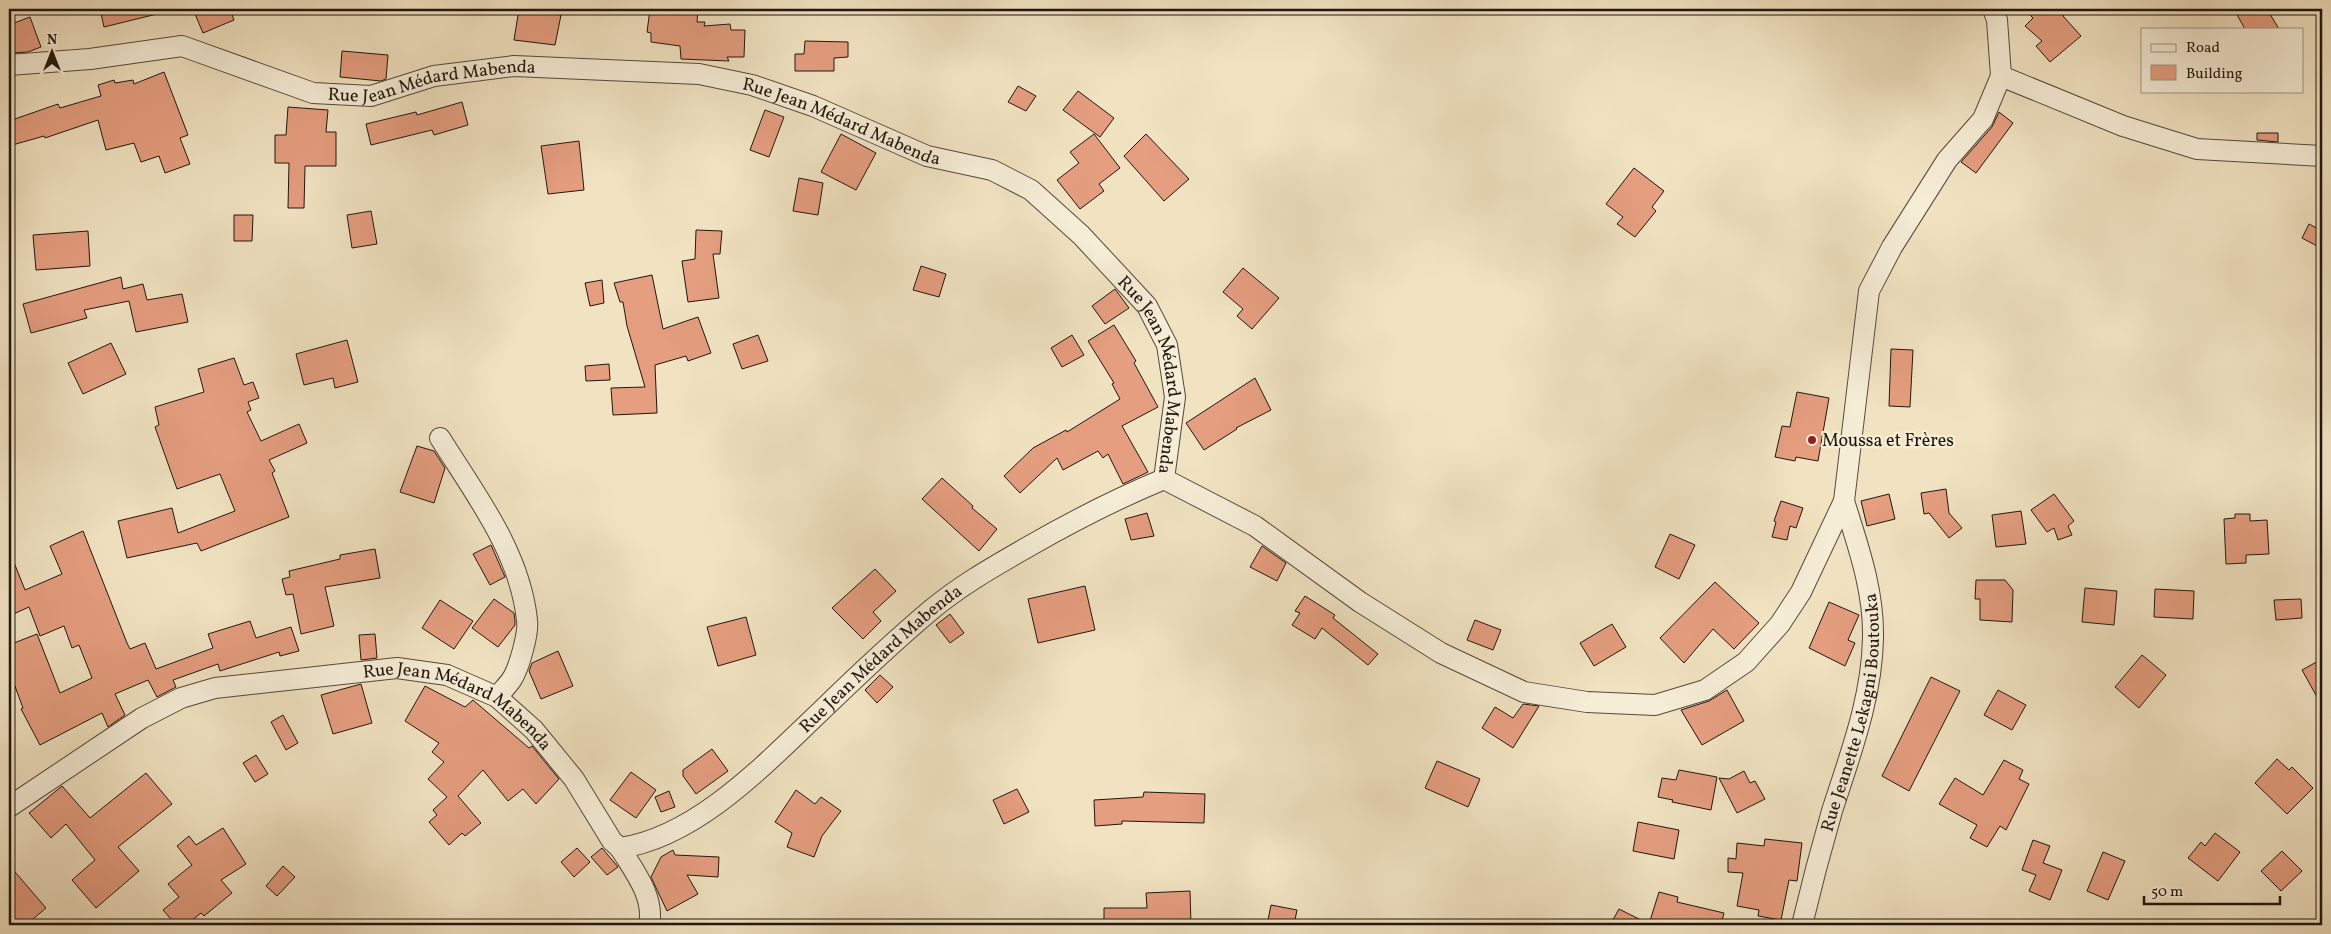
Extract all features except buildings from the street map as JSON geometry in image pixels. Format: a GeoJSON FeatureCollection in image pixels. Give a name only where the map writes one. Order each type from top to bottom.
{"type":"FeatureCollection","features":[{"type":"Feature","properties":{"kind":"street"},"geometry":{"type":"LineString","coordinates":[[1164,479],[1255,526],[1360,602],[1442,653],[1524,692],[1587,702],[1655,705],[1705,690],[1746,662],[1780,624],[1801,592],[1844,501],[1869,291],[1892,247],[1947,160],[1983,119],[2001,76],[1997,20],[1992,9]]}},
{"type":"Feature","properties":{"kind":"street","name":"Rue Jean Médard Mabenda"},"geometry":{"type":"LineString","coordinates":[[9,65],[90,59],[182,46],[313,93],[371,96],[434,76],[514,66],[700,74],[752,85],[813,106],[927,156],[992,170],[1031,190],[1081,234],[1146,306],[1167,346],[1175,398],[1164,479],[1075,520],[974,577],[932,609],[820,712],[770,762],[718,803],[674,830],[633,846],[620,848],[612,841],[574,779],[534,730],[497,697],[447,675],[397,668],[215,688],[181,698],[142,718],[9,807]]}},
{"type":"Feature","properties":{"kind":"street"},"geometry":{"type":"LineString","coordinates":[[2001,76],[2123,126],[2198,149],[2322,156]]}},
{"type":"Feature","properties":{"kind":"street"},"geometry":{"type":"LineString","coordinates":[[440,438],[494,523],[517,575],[528,622],[522,654],[513,678],[497,697]]}},
{"type":"Feature","properties":{"kind":"street","name":"Rue Jeanette Lekagni Boutouka"},"geometry":{"type":"LineString","coordinates":[[1802,925],[1818,860],[1862,716],[1870,676],[1873,638],[1869,590],[1866,572],[1844,501]]}},
{"type":"Feature","properties":{"kind":"street"},"geometry":{"type":"LineString","coordinates":[[620,848],[647,898],[651,914],[649,925]]}},
{"type":"Feature","properties":{"kind":"place","name":"Moussa et Frères"},"geometry":{"type":"Point","coordinates":[1812,440]}}]}
